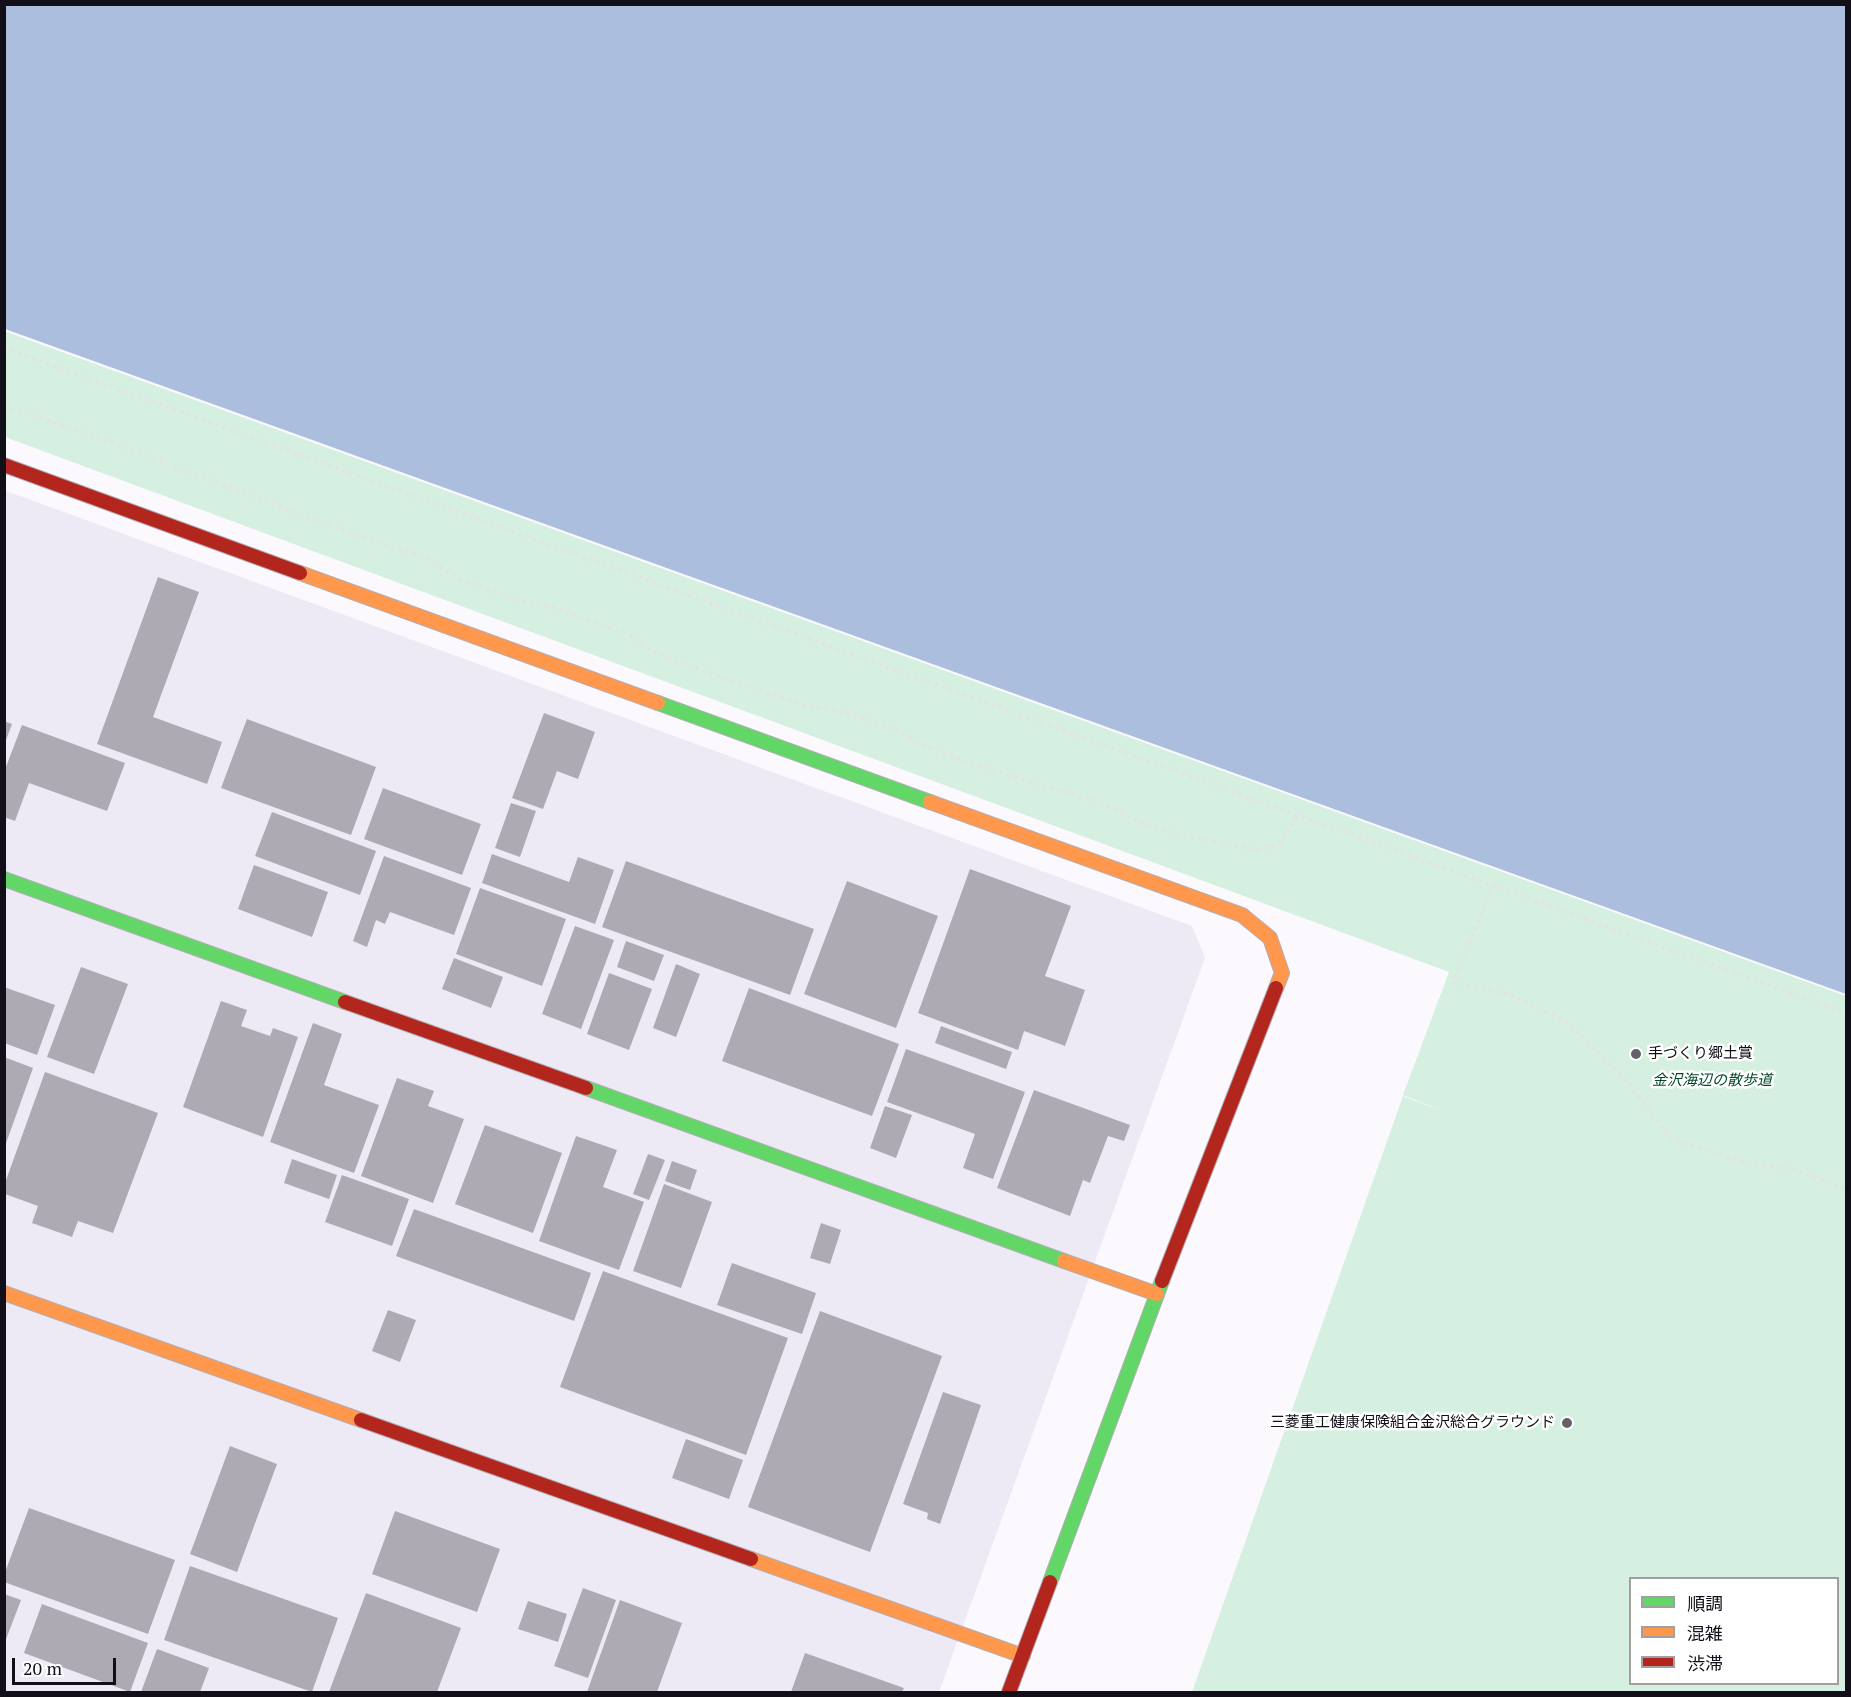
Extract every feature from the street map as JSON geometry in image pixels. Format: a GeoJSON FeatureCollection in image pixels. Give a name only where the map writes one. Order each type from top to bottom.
{"type":"FeatureCollection","features":[{"type":"Feature","properties":{"kind":"street"},"geometry":{"type":"LineString","coordinates":[[4,465],[1242,915],[1270,938],[1282,973],[1157,1294],[1009,1692]]}},
{"type":"Feature","properties":{"kind":"street"},"geometry":{"type":"LineString","coordinates":[[4,879],[1157,1294]]}},
{"type":"Feature","properties":{"kind":"street"},"geometry":{"type":"LineString","coordinates":[[4,1293],[1023,1656]]}},
{"type":"Feature","properties":{"kind":"path"},"geometry":{"type":"LineString","coordinates":[[4,348],[1846,1013]]}},
{"type":"Feature","properties":{"kind":"path"},"geometry":{"type":"LineString","coordinates":[[4,406],[89,434],[363,538],[427,558],[459,579],[520,601],[552,607],[630,634],[650,650],[702,671],[803,705],[852,714],[887,726],[938,752],[1038,785],[1098,801],[1139,822],[1179,835],[1258,850],[1282,843],[1298,815]]}},
{"type":"Feature","properties":{"kind":"path"},"geometry":{"type":"LineString","coordinates":[[1493,885],[1454,983],[1511,995],[1566,1021],[1629,1084],[1671,1139],[1750,1164],[1793,1169],[1845,1188]]}},
{"type":"Feature","properties":{"kind":"shaded area"},"geometry":{"type":"Polygon","coordinates":[[[4,490],[1192,926],[1205,958],[939,1692],[5,1692],[4,490]]]}},
{"type":"Feature","properties":{"kind":"green space","name":"金沢海辺の散歩道"},"geometry":{"type":"Polygon","coordinates":[[[4,331],[1846,996],[1846,1692],[1192,1692],[1403,1096],[1452,1115],[1403,1095],[1449,972],[5,437],[4,331]]]}},
{"type":"Feature","properties":{"kind":"water"},"geometry":{"type":"Polygon","coordinates":[[[4,5],[1846,5],[1846,994],[5,329],[4,5]]]}},
{"type":"Feature","properties":{"kind":"building"},"geometry":{"type":"Polygon","coordinates":[[[158,577],[199,592],[153,717],[222,742],[207,784],[97,744],[158,577]]]}},
{"type":"Feature","properties":{"kind":"building"},"geometry":{"type":"Polygon","coordinates":[[[544,713],[595,732],[578,779],[557,771],[543,809],[512,798],[544,713]]]}},
{"type":"Feature","properties":{"kind":"building"},"geometry":{"type":"Polygon","coordinates":[[[247,719],[376,767],[351,835],[221,788],[247,719]]]}},
{"type":"Feature","properties":{"kind":"building"},"geometry":{"type":"Polygon","coordinates":[[[4,721],[12,724],[5,743],[4,743],[4,721]]]}},
{"type":"Feature","properties":{"kind":"building"},"geometry":{"type":"Polygon","coordinates":[[[22,725],[125,763],[107,811],[29,783],[15,821],[4,817],[4,772],[22,725]]]}},
{"type":"Feature","properties":{"kind":"building"},"geometry":{"type":"Polygon","coordinates":[[[383,788],[481,824],[462,875],[364,839],[383,788]]]}},
{"type":"Feature","properties":{"kind":"building"},"geometry":{"type":"Polygon","coordinates":[[[511,803],[536,811],[520,857],[495,848],[511,803]]]}},
{"type":"Feature","properties":{"kind":"building"},"geometry":{"type":"Polygon","coordinates":[[[272,812],[376,851],[360,895],[255,856],[272,812]]]}},
{"type":"Feature","properties":{"kind":"building"},"geometry":{"type":"Polygon","coordinates":[[[492,854],[569,882],[578,857],[614,870],[595,924],[482,883],[492,854]]]}},
{"type":"Feature","properties":{"kind":"building"},"geometry":{"type":"Polygon","coordinates":[[[384,856],[471,888],[454,935],[390,912],[385,924],[376,920],[367,947],[353,941],[384,856]]]}},
{"type":"Feature","properties":{"kind":"building"},"geometry":{"type":"Polygon","coordinates":[[[626,861],[814,929],[790,995],[602,927],[626,861]]]}},
{"type":"Feature","properties":{"kind":"building"},"geometry":{"type":"Polygon","coordinates":[[[254,865],[328,892],[312,937],[238,909],[254,865]]]}},
{"type":"Feature","properties":{"kind":"building"},"geometry":{"type":"Polygon","coordinates":[[[970,869],[1071,906],[1045,976],[1085,990],[1065,1046],[1024,1031],[1018,1050],[918,1013],[970,869]]]}},
{"type":"Feature","properties":{"kind":"building"},"geometry":{"type":"Polygon","coordinates":[[[847,881],[938,916],[896,1028],[804,994],[847,881]]]}},
{"type":"Feature","properties":{"kind":"building"},"geometry":{"type":"Polygon","coordinates":[[[480,888],[566,919],[542,986],[456,954],[480,888]]]}},
{"type":"Feature","properties":{"kind":"building"},"geometry":{"type":"Polygon","coordinates":[[[575,926],[614,940],[581,1029],[542,1014],[575,926]]]}},
{"type":"Feature","properties":{"kind":"building"},"geometry":{"type":"Polygon","coordinates":[[[626,941],[664,955],[654,981],[617,967],[626,941]]]}},
{"type":"Feature","properties":{"kind":"building"},"geometry":{"type":"Polygon","coordinates":[[[454,958],[503,977],[491,1008],[442,989],[454,958]]]}},
{"type":"Feature","properties":{"kind":"building"},"geometry":{"type":"Polygon","coordinates":[[[676,964],[700,974],[676,1037],[653,1028],[676,964]]]}},
{"type":"Feature","properties":{"kind":"building"},"geometry":{"type":"Polygon","coordinates":[[[81,967],[128,984],[94,1074],[47,1057],[81,967]]]}},
{"type":"Feature","properties":{"kind":"building"},"geometry":{"type":"Polygon","coordinates":[[[609,973],[652,989],[629,1050],[587,1034],[609,973]]]}},
{"type":"Feature","properties":{"kind":"building"},"geometry":{"type":"Polygon","coordinates":[[[4,987],[55,1005],[37,1055],[4,1043],[4,987]]]}},
{"type":"Feature","properties":{"kind":"building"},"geometry":{"type":"Polygon","coordinates":[[[749,988],[899,1044],[872,1116],[722,1061],[749,988]]]}},
{"type":"Feature","properties":{"kind":"building"},"geometry":{"type":"Polygon","coordinates":[[[221,1001],[247,1010],[241,1026],[270,1036],[273,1028],[298,1037],[263,1137],[183,1107],[221,1001]]]}},
{"type":"Feature","properties":{"kind":"building"},"geometry":{"type":"Polygon","coordinates":[[[313,1023],[342,1034],[324,1085],[379,1105],[354,1173],[270,1142],[313,1023]]]}},
{"type":"Feature","properties":{"kind":"building"},"geometry":{"type":"Polygon","coordinates":[[[941,1026],[1012,1052],[1006,1069],[935,1043],[941,1026]]]}},
{"type":"Feature","properties":{"kind":"building"},"geometry":{"type":"Polygon","coordinates":[[[906,1049],[1025,1092],[993,1179],[963,1168],[975,1134],[887,1102],[906,1049]]]}},
{"type":"Feature","properties":{"kind":"building"},"geometry":{"type":"Polygon","coordinates":[[[4,1057],[33,1068],[5,1146],[4,1146],[4,1057]]]}},
{"type":"Feature","properties":{"kind":"building"},"geometry":{"type":"Polygon","coordinates":[[[45,1072],[158,1113],[113,1233],[78,1221],[72,1237],[32,1223],[38,1206],[5,1194],[5,1183],[45,1072]]]}},
{"type":"Feature","properties":{"kind":"building"},"geometry":{"type":"Polygon","coordinates":[[[397,1078],[434,1091],[428,1106],[464,1119],[433,1203],[361,1176],[397,1078]]]}},
{"type":"Feature","properties":{"kind":"building"},"geometry":{"type":"Polygon","coordinates":[[[1034,1090],[1130,1125],[1124,1141],[1108,1136],[1090,1183],[1083,1180],[1070,1216],[997,1188],[1034,1090]]]}},
{"type":"Feature","properties":{"kind":"building"},"geometry":{"type":"Polygon","coordinates":[[[885,1106],[912,1115],[896,1158],[870,1148],[885,1106]]]}},
{"type":"Feature","properties":{"kind":"building"},"geometry":{"type":"Polygon","coordinates":[[[485,1125],[562,1153],[533,1233],[455,1204],[485,1125]]]}},
{"type":"Feature","properties":{"kind":"building"},"geometry":{"type":"Polygon","coordinates":[[[576,1136],[617,1150],[603,1187],[644,1202],[619,1270],[539,1241],[576,1136]]]}},
{"type":"Feature","properties":{"kind":"building"},"geometry":{"type":"Polygon","coordinates":[[[648,1154],[665,1160],[649,1200],[633,1194],[648,1154]]]}},
{"type":"Feature","properties":{"kind":"building"},"geometry":{"type":"Polygon","coordinates":[[[292,1159],[337,1175],[329,1199],[284,1183],[292,1159]]]}},
{"type":"Feature","properties":{"kind":"building"},"geometry":{"type":"Polygon","coordinates":[[[672,1161],[697,1170],[690,1190],[665,1181],[672,1161]]]}},
{"type":"Feature","properties":{"kind":"building"},"geometry":{"type":"Polygon","coordinates":[[[342,1175],[409,1199],[392,1246],[325,1222],[342,1175]]]}},
{"type":"Feature","properties":{"kind":"building"},"geometry":{"type":"Polygon","coordinates":[[[664,1184],[712,1202],[681,1288],[633,1271],[664,1184]]]}},
{"type":"Feature","properties":{"kind":"building"},"geometry":{"type":"Polygon","coordinates":[[[414,1209],[591,1273],[574,1321],[396,1256],[414,1209]]]}},
{"type":"Feature","properties":{"kind":"building"},"geometry":{"type":"Polygon","coordinates":[[[821,1223],[841,1230],[830,1264],[810,1258],[821,1223]]]}},
{"type":"Feature","properties":{"kind":"building"},"geometry":{"type":"Polygon","coordinates":[[[732,1263],[816,1293],[802,1334],[717,1305],[732,1263]]]}},
{"type":"Feature","properties":{"kind":"building"},"geometry":{"type":"Polygon","coordinates":[[[603,1271],[788,1338],[746,1455],[560,1387],[603,1271]]]}},
{"type":"Feature","properties":{"kind":"building"},"geometry":{"type":"Polygon","coordinates":[[[388,1310],[416,1320],[400,1362],[372,1351],[388,1310]]]}},
{"type":"Feature","properties":{"kind":"building"},"geometry":{"type":"Polygon","coordinates":[[[820,1311],[942,1356],[870,1552],[748,1507],[820,1311]]]}},
{"type":"Feature","properties":{"kind":"building"},"geometry":{"type":"Polygon","coordinates":[[[943,1392],[981,1405],[940,1524],[927,1519],[928,1513],[903,1504],[943,1392]]]}},
{"type":"Feature","properties":{"kind":"building"},"geometry":{"type":"Polygon","coordinates":[[[686,1439],[743,1460],[729,1499],[672,1478],[686,1439]]]}},
{"type":"Feature","properties":{"kind":"building"},"geometry":{"type":"Polygon","coordinates":[[[230,1446],[277,1464],[237,1572],[190,1554],[230,1446]]]}},
{"type":"Feature","properties":{"kind":"building"},"geometry":{"type":"Polygon","coordinates":[[[29,1508],[175,1560],[148,1634],[4,1582],[4,1575],[29,1508]]]}},
{"type":"Feature","properties":{"kind":"building"},"geometry":{"type":"Polygon","coordinates":[[[395,1511],[500,1549],[477,1612],[372,1574],[395,1511]]]}},
{"type":"Feature","properties":{"kind":"building"},"geometry":{"type":"Polygon","coordinates":[[[190,1566],[338,1618],[312,1692],[164,1640],[190,1566]]]}},
{"type":"Feature","properties":{"kind":"building"},"geometry":{"type":"Polygon","coordinates":[[[583,1588],[616,1600],[588,1678],[554,1666],[583,1588]]]}},
{"type":"Feature","properties":{"kind":"building"},"geometry":{"type":"Polygon","coordinates":[[[366,1593],[461,1628],[437,1692],[329,1692],[366,1593]]]}},
{"type":"Feature","properties":{"kind":"building"},"geometry":{"type":"Polygon","coordinates":[[[4,1594],[21,1600],[5,1642],[4,1642],[4,1594]]]}},
{"type":"Feature","properties":{"kind":"building"},"geometry":{"type":"Polygon","coordinates":[[[620,1600],[682,1623],[657,1692],[587,1692],[620,1600]]]}},
{"type":"Feature","properties":{"kind":"building"},"geometry":{"type":"Polygon","coordinates":[[[528,1601],[567,1614],[558,1642],[518,1629],[528,1601]]]}},
{"type":"Feature","properties":{"kind":"building"},"geometry":{"type":"Polygon","coordinates":[[[42,1604],[148,1643],[130,1692],[24,1653],[42,1604]]]}},
{"type":"Feature","properties":{"kind":"building"},"geometry":{"type":"Polygon","coordinates":[[[157,1649],[209,1668],[200,1692],[141,1692],[157,1649]]]}},
{"type":"Feature","properties":{"kind":"building"},"geometry":{"type":"Polygon","coordinates":[[[805,1653],[904,1688],[902,1692],[791,1692],[805,1653]]]}},
{"type":"Feature","properties":{"kind":"traffic: fast"},"geometry":{"type":"LineString","coordinates":[[658,703],[930,802]]}},
{"type":"Feature","properties":{"kind":"traffic: fast"},"geometry":{"type":"LineString","coordinates":[[4,879],[345,1002]]}},
{"type":"Feature","properties":{"kind":"traffic: fast"},"geometry":{"type":"LineString","coordinates":[[586,1088],[1064,1261]]}},
{"type":"Feature","properties":{"kind":"traffic: fast"},"geometry":{"type":"LineString","coordinates":[[1050,1582],[1162,1281]]}},
{"type":"Feature","properties":{"kind":"traffic: slow"},"geometry":{"type":"LineString","coordinates":[[300,573],[658,703]]}},
{"type":"Feature","properties":{"kind":"traffic: slow"},"geometry":{"type":"LineString","coordinates":[[930,802],[1242,915],[1270,938],[1282,973],[1276,988]]}},
{"type":"Feature","properties":{"kind":"traffic: slow"},"geometry":{"type":"LineString","coordinates":[[1064,1261],[1157,1294]]}},
{"type":"Feature","properties":{"kind":"traffic: slow"},"geometry":{"type":"LineString","coordinates":[[4,1293],[361,1420]]}},
{"type":"Feature","properties":{"kind":"traffic: slow"},"geometry":{"type":"LineString","coordinates":[[751,1559],[1023,1656]]}},
{"type":"Feature","properties":{"kind":"traffic: jam"},"geometry":{"type":"LineString","coordinates":[[4,465],[300,573]]}},
{"type":"Feature","properties":{"kind":"traffic: jam"},"geometry":{"type":"LineString","coordinates":[[1162,1281],[1276,988]]}},
{"type":"Feature","properties":{"kind":"traffic: jam"},"geometry":{"type":"LineString","coordinates":[[345,1002],[586,1088]]}},
{"type":"Feature","properties":{"kind":"traffic: jam"},"geometry":{"type":"LineString","coordinates":[[361,1420],[751,1559]]}},
{"type":"Feature","properties":{"kind":"traffic: jam"},"geometry":{"type":"LineString","coordinates":[[1009,1692],[1050,1582]]}},
{"type":"Feature","properties":{"kind":"place","name":"手づくり郷土賞"},"geometry":{"type":"Point","coordinates":[1636,1054]}},
{"type":"Feature","properties":{"kind":"place","name":"三菱重工健康保険組合金沢総合グラウンド"},"geometry":{"type":"Point","coordinates":[1567,1423]}}]}
